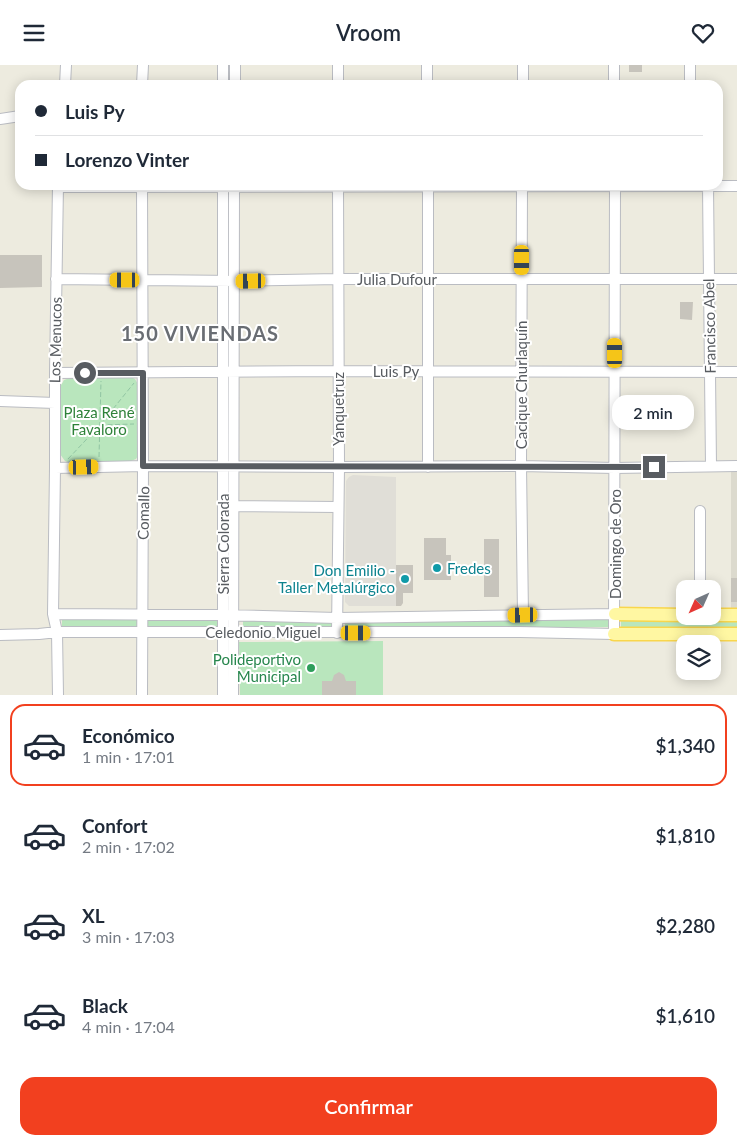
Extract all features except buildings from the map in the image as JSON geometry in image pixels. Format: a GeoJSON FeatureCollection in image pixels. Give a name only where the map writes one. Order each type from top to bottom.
{"type":"FeatureCollection","features":[{"type":"Feature","properties":{"kind":"main road","name":"Celedonio Miguel"},"geometry":{"type":"LineString","coordinates":[[615,614],[676,615]]}},
{"type":"Feature","properties":{"kind":"main road"},"geometry":{"type":"LineString","coordinates":[[721,615],[737,615]]}},
{"type":"Feature","properties":{"kind":"main road","name":"Celedonio Miguel"},"geometry":{"type":"LineString","coordinates":[[614,634],[737,634]]}},
{"type":"Feature","properties":{"kind":"street"},"geometry":{"type":"LineString","coordinates":[[64,80],[66,65]]}},
{"type":"Feature","properties":{"kind":"street"},"geometry":{"type":"LineString","coordinates":[[142,65],[142,80]]}},
{"type":"Feature","properties":{"kind":"street"},"geometry":{"type":"LineString","coordinates":[[223,65],[223,80]]}},
{"type":"Feature","properties":{"kind":"street"},"geometry":{"type":"LineString","coordinates":[[235,65],[235,80]]}},
{"type":"Feature","properties":{"kind":"street"},"geometry":{"type":"LineString","coordinates":[[338,65],[338,80]]}},
{"type":"Feature","properties":{"kind":"street"},"geometry":{"type":"LineString","coordinates":[[427,65],[427,80]]}},
{"type":"Feature","properties":{"kind":"street"},"geometry":{"type":"LineString","coordinates":[[522,80],[523,65]]}},
{"type":"Feature","properties":{"kind":"street"},"geometry":{"type":"LineString","coordinates":[[614,65],[614,80]]}},
{"type":"Feature","properties":{"kind":"street"},"geometry":{"type":"LineString","coordinates":[[690,65],[690,80]]}},
{"type":"Feature","properties":{"kind":"street"},"geometry":{"type":"LineString","coordinates":[[0,119],[15,117]]}},
{"type":"Feature","properties":{"kind":"street"},"geometry":{"type":"LineString","coordinates":[[723,186],[737,186]]}},
{"type":"Feature","properties":{"kind":"street","name":"Los Menucos"},"geometry":{"type":"LineString","coordinates":[[58,190],[54,615],[57,632],[58,695]]}},
{"type":"Feature","properties":{"kind":"street","name":"Comallo"},"geometry":{"type":"LineString","coordinates":[[142,190],[142,695]]}},
{"type":"Feature","properties":{"kind":"street","name":"Sierra Colorada"},"geometry":{"type":"LineString","coordinates":[[223,190],[223,281],[228,372],[228,632]]}},
{"type":"Feature","properties":{"kind":"street","name":"Sierra Colorada"},"geometry":{"type":"LineString","coordinates":[[228,372],[234,281],[234,190]]}},
{"type":"Feature","properties":{"kind":"street","name":"Yanquetruz"},"geometry":{"type":"LineString","coordinates":[[337,633],[339,467],[338,190]]}},
{"type":"Feature","properties":{"kind":"street"},"geometry":{"type":"LineString","coordinates":[[428,190],[428,467]]}},
{"type":"Feature","properties":{"kind":"street","name":"Cacique Churlaquín"},"geometry":{"type":"LineString","coordinates":[[522,190],[521,466],[523,615]]}},
{"type":"Feature","properties":{"kind":"street","name":"Domingo de Oro"},"geometry":{"type":"LineString","coordinates":[[614,634],[615,190]]}},
{"type":"Feature","properties":{"kind":"street","name":"Francisco Abel"},"geometry":{"type":"LineString","coordinates":[[708,190],[711,466]]}},
{"type":"Feature","properties":{"kind":"street","name":"Julia Dufour"},"geometry":{"type":"LineString","coordinates":[[56,279],[223,281],[338,279],[737,279]]}},
{"type":"Feature","properties":{"kind":"street","name":"Luis Py"},"geometry":{"type":"LineString","coordinates":[[55,373],[338,371],[737,372]]}},
{"type":"Feature","properties":{"kind":"street"},"geometry":{"type":"LineString","coordinates":[[0,401],[55,403]]}},
{"type":"Feature","properties":{"kind":"street"},"geometry":{"type":"LineString","coordinates":[[55,468],[143,466],[521,466],[615,468],[737,466]]}},
{"type":"Feature","properties":{"kind":"street","name":"Sierra Colorada"},"geometry":{"type":"LineString","coordinates":[[228,466],[233,505],[228,616]]}},
{"type":"Feature","properties":{"kind":"street"},"geometry":{"type":"LineString","coordinates":[[233,505],[338,507]]}},
{"type":"Feature","properties":{"kind":"street"},"geometry":{"type":"LineString","coordinates":[[700,511],[700,580]]}},
{"type":"Feature","properties":{"kind":"street","name":"Celedonio Miguel"},"geometry":{"type":"LineString","coordinates":[[54,615],[337,618],[615,614]]}},
{"type":"Feature","properties":{"kind":"street"},"geometry":{"type":"LineString","coordinates":[[447,633],[448,616]]}},
{"type":"Feature","properties":{"kind":"street","name":"Celedonio Miguel"},"geometry":{"type":"LineString","coordinates":[[0,635],[57,632],[614,634]]}},
{"type":"Feature","properties":{"kind":"street"},"geometry":{"type":"LineString","coordinates":[[223,695],[228,632]]}},
{"type":"Feature","properties":{"kind":"street"},"geometry":{"type":"LineString","coordinates":[[228,632],[233,695]]}},
{"type":"Feature","properties":{"kind":"path"},"geometry":{"type":"LineString","coordinates":[[99,467],[101,373]]}},
{"type":"Feature","properties":{"kind":"path"},"geometry":{"type":"LineString","coordinates":[[69,459],[143,373]]}},
{"type":"Feature","properties":{"kind":"path"},"geometry":{"type":"LineString","coordinates":[[100,425],[143,424]]}},
{"type":"Feature","properties":{"kind":"shaded area"},"geometry":{"type":"Polygon","coordinates":[[[731,472],[737,472],[737,608],[731,608],[731,472]]]}},
{"type":"Feature","properties":{"kind":"shaded area"},"geometry":{"type":"Polygon","coordinates":[[[353,475],[396,477],[396,606],[349,606],[345,602],[346,481],[353,475]]]}},
{"type":"Feature","properties":{"kind":"green space","name":"Plaza René Favaloro"},"geometry":{"type":"Polygon","coordinates":[[[129,376],[135,379],[139,386],[139,454],[136,459],[131,461],[73,464],[65,461],[60,454],[60,387],[64,380],[73,377],[129,376]]]}},
{"type":"Feature","properties":{"kind":"green space"},"geometry":{"type":"Polygon","coordinates":[[[137,618],[137,628],[62,628],[62,619],[137,618]]]}},
{"type":"Feature","properties":{"kind":"green space"},"geometry":{"type":"Polygon","coordinates":[[[218,618],[219,626],[147,628],[147,619],[218,618]]]}},
{"type":"Feature","properties":{"kind":"green space"},"geometry":{"type":"Polygon","coordinates":[[[243,619],[334,619],[334,627],[243,627],[243,619]]]}},
{"type":"Feature","properties":{"kind":"green space"},"geometry":{"type":"Polygon","coordinates":[[[345,619],[609,619],[609,627],[345,628],[345,619]]]}},
{"type":"Feature","properties":{"kind":"green space"},"geometry":{"type":"Polygon","coordinates":[[[621,619],[676,619],[676,625],[721,625],[721,619],[737,619],[737,628],[621,628],[621,619]]]}},
{"type":"Feature","properties":{"kind":"green space","name":"Polideportivo Municipal"},"geometry":{"type":"Polygon","coordinates":[[[383,641],[383,695],[240,695],[239,642],[383,641]]]}},
{"type":"Feature","properties":{"kind":"place","name":"Fredes"},"geometry":{"type":"Point","coordinates":[437,568]}},
{"type":"Feature","properties":{"kind":"place","name":"Don Emilio - Taller Metalúrgico"},"geometry":{"type":"Point","coordinates":[405,579]}},
{"type":"Feature","properties":{"kind":"place","name":"Polideportivo Municipal"},"geometry":{"type":"Point","coordinates":[311,668]}},
{"type":"Feature","properties":{"kind":"district","name":"150 VIVIENDAS"},"geometry":{"type":"Point","coordinates":[200,333]}},
{"type":"Feature","properties":{"kind":"route"},"geometry":{"type":"LineString","coordinates":[[85,373],[143,373],[143,466],[654,467]]}}]}
